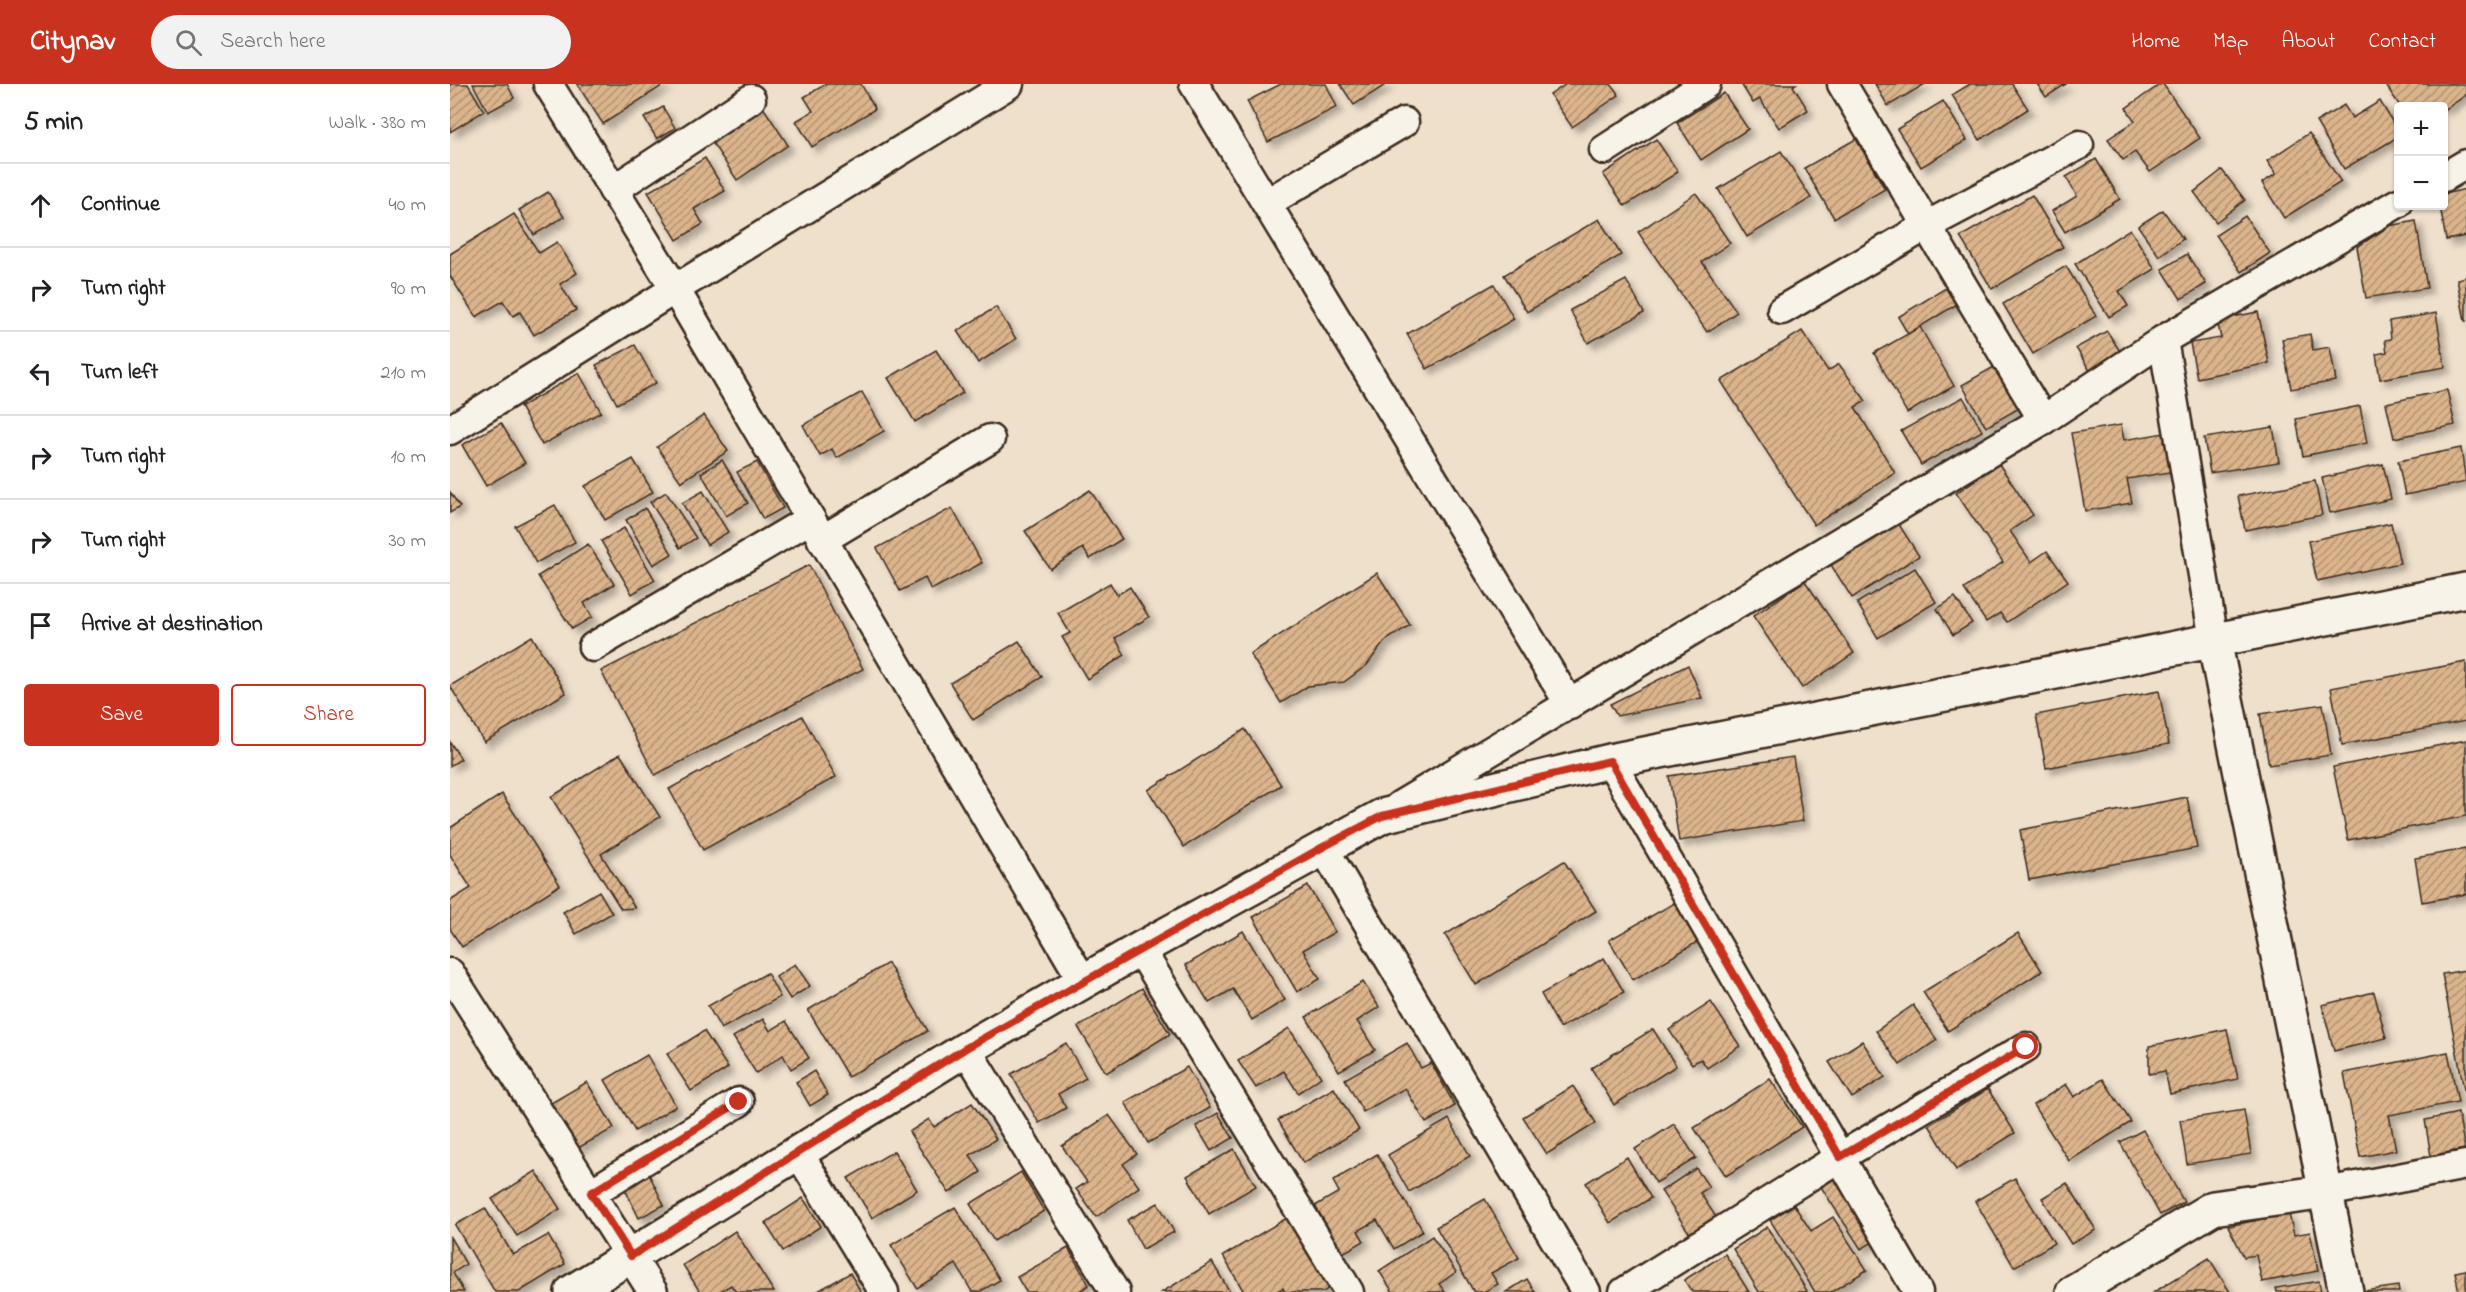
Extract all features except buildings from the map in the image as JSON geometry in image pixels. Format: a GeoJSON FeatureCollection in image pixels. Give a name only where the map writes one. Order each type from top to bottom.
{"type":"FeatureCollection","features":[{"type":"Feature","properties":{"kind":"street"},"geometry":{"type":"LineString","coordinates":[[548,84],[675,289],[1083,981]]}},
{"type":"Feature","properties":{"kind":"street"},"geometry":{"type":"LineString","coordinates":[[450,430],[1010,84]]}},
{"type":"Feature","properties":{"kind":"street"},"geometry":{"type":"LineString","coordinates":[[1194,84],[1570,705]]}},
{"type":"Feature","properties":{"kind":"street"},"geometry":{"type":"LineString","coordinates":[[1604,150],[1706,84]]}},
{"type":"Feature","properties":{"kind":"street"},"geometry":{"type":"LineString","coordinates":[[1842,84],[2043,420]]}},
{"type":"Feature","properties":{"kind":"street"},"geometry":{"type":"LineString","coordinates":[[613,190],[751,99]]}},
{"type":"Feature","properties":{"kind":"street"},"geometry":{"type":"LineString","coordinates":[[1267,203],[1404,122]]}},
{"type":"Feature","properties":{"kind":"street"},"geometry":{"type":"LineString","coordinates":[[1782,310],[1926,226],[2079,145]]}},
{"type":"Feature","properties":{"kind":"street"},"geometry":{"type":"LineString","coordinates":[[2448,175],[2466,164]]}},
{"type":"Feature","properties":{"kind":"street"},"geometry":{"type":"LineString","coordinates":[[572,1292],[966,1048],[1382,816],[2043,420],[2163,340],[2394,205]]}},
{"type":"Feature","properties":{"kind":"street"},"geometry":{"type":"LineString","coordinates":[[2163,340],[2214,640],[2346,1292]]}},
{"type":"Feature","properties":{"kind":"street"},"geometry":{"type":"LineString","coordinates":[[592,647],[990,439]]}},
{"type":"Feature","properties":{"kind":"street"},"geometry":{"type":"LineString","coordinates":[[1382,816],[1610,761],[2466,590]]}},
{"type":"Feature","properties":{"kind":"street"},"geometry":{"type":"LineString","coordinates":[[1610,761],[1918,1292]]}},
{"type":"Feature","properties":{"kind":"street"},"geometry":{"type":"LineString","coordinates":[[1323,847],[1586,1292]]}},
{"type":"Feature","properties":{"kind":"street"},"geometry":{"type":"LineString","coordinates":[[1140,949],[1349,1292]]}},
{"type":"Feature","properties":{"kind":"street"},"geometry":{"type":"LineString","coordinates":[[450,973],[653,1292]]}},
{"type":"Feature","properties":{"kind":"street"},"geometry":{"type":"LineString","coordinates":[[1624,1292],[1840,1157],[2026,1047]]}},
{"type":"Feature","properties":{"kind":"street"},"geometry":{"type":"LineString","coordinates":[[966,1048],[1115,1292]]}},
{"type":"Feature","properties":{"kind":"street"},"geometry":{"type":"LineString","coordinates":[[591,1193],[739,1102]]}},
{"type":"Feature","properties":{"kind":"street"},"geometry":{"type":"LineString","coordinates":[[798,1152],[884,1292]]}},
{"type":"Feature","properties":{"kind":"street"},"geometry":{"type":"LineString","coordinates":[[2073,1292],[2213,1208],[2326,1192],[2466,1165]]}},
{"type":"Feature","properties":{"kind":"route"},"geometry":{"type":"LineString","coordinates":[[739,1102],[591,1193],[631,1256],[966,1048],[1382,816],[1610,761],[1840,1157],[2026,1047]]}}]}
